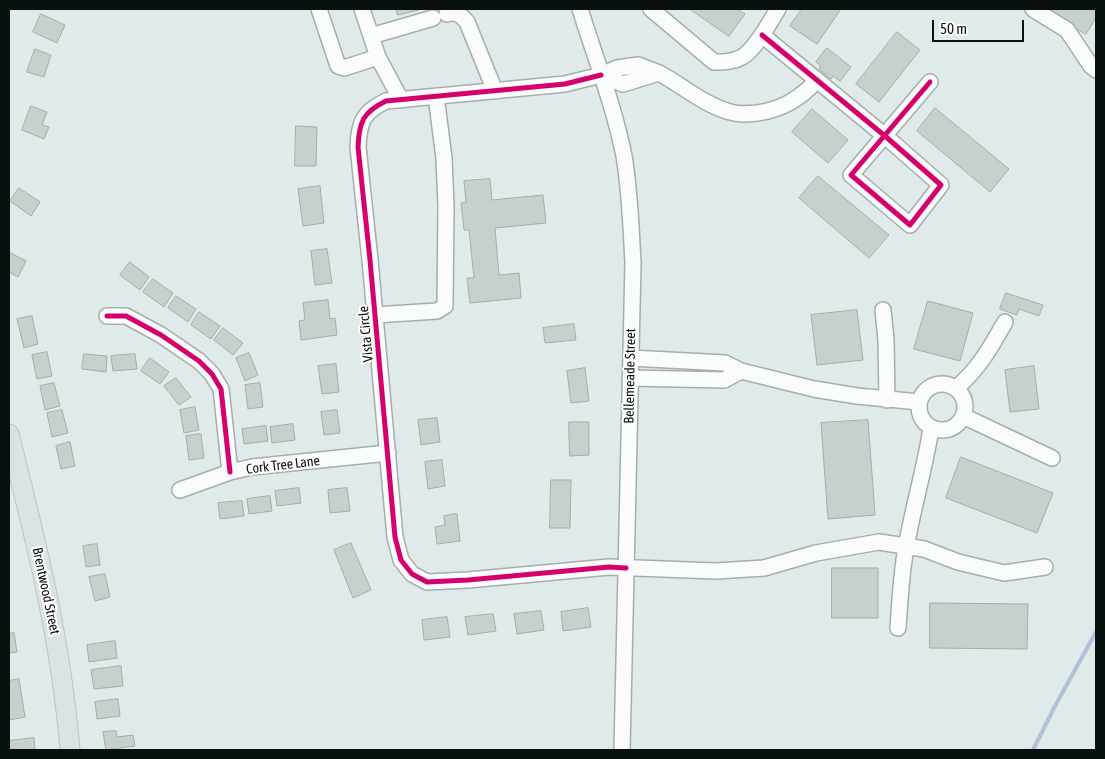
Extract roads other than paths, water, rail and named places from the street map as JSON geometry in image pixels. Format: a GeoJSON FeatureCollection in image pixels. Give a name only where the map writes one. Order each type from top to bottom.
{"type":"FeatureCollection","features":[{"type":"Feature","properties":{"kind":"main road","name":"Brentwood Street"},"geometry":{"type":"LineString","coordinates":[[9,434],[41,560],[54,622],[66,702],[70,750]]}},
{"type":"Feature","properties":{"kind":"street"},"geometry":{"type":"LineString","coordinates":[[319,9],[338,66],[344,68],[378,57]]}},
{"type":"Feature","properties":{"kind":"street"},"geometry":{"type":"LineString","coordinates":[[362,9],[378,57],[401,100]]}},
{"type":"Feature","properties":{"kind":"street","name":"Bellemeade Street"},"geometry":{"type":"LineString","coordinates":[[580,9],[624,156],[631,225],[633,263],[622,750]]}},
{"type":"Feature","properties":{"kind":"street"},"geometry":{"type":"LineString","coordinates":[[651,9],[714,62],[730,62],[743,57],[762,35],[778,9]]}},
{"type":"Feature","properties":{"kind":"street"},"geometry":{"type":"LineString","coordinates":[[1033,9],[1067,30],[1094,65]]}},
{"type":"Feature","properties":{"kind":"street"},"geometry":{"type":"LineString","coordinates":[[371,36],[454,12],[461,15],[466,22],[495,91]]}},
{"type":"Feature","properties":{"kind":"street"},"geometry":{"type":"LineString","coordinates":[[762,35],[884,136],[941,185],[910,225],[851,175],[884,136],[930,82]]}},
{"type":"Feature","properties":{"kind":"street"},"geometry":{"type":"LineString","coordinates":[[601,76],[623,84],[658,73],[677,82],[706,101],[730,112],[742,114],[768,111],[787,105],[807,92],[816,81]]}},
{"type":"Feature","properties":{"kind":"street","name":"Vista Circle"},"geometry":{"type":"LineString","coordinates":[[601,76],[565,84],[386,101],[373,108],[362,119],[358,147],[396,537],[401,560],[412,574],[427,582],[609,567],[716,571],[764,568],[816,553],[879,542],[924,549],[958,562],[1004,573],[1045,568]]}},
{"type":"Feature","properties":{"kind":"street"},"geometry":{"type":"LineString","coordinates":[[375,315],[437,311],[446,306],[444,158],[436,96]]}},
{"type":"Feature","properties":{"kind":"street"},"geometry":{"type":"LineString","coordinates":[[883,310],[886,340],[887,400]]}},
{"type":"Feature","properties":{"kind":"street"},"geometry":{"type":"LineString","coordinates":[[107,316],[126,316],[168,340],[199,361],[212,374],[220,388],[230,472]]}},
{"type":"Feature","properties":{"kind":"street"},"geometry":{"type":"LineString","coordinates":[[956,388],[969,378],[988,353],[1005,322]]}},
{"type":"Feature","properties":{"kind":"street"},"geometry":{"type":"LineString","coordinates":[[630,358],[725,363],[741,371],[814,389],[887,400],[919,402]]}},
{"type":"Feature","properties":{"kind":"street"},"geometry":{"type":"LineString","coordinates":[[698,362],[698,379]]}},
{"type":"Feature","properties":{"kind":"street"},"geometry":{"type":"LineString","coordinates":[[630,378],[724,380],[741,371]]}},
{"type":"Feature","properties":{"kind":"street"},"geometry":{"type":"LineString","coordinates":[[934,385],[949,385],[956,388],[964,401],[965,408],[963,416],[954,427],[946,430],[931,428],[925,424],[918,410],[922,395],[934,385]]}},
{"type":"Feature","properties":{"kind":"street"},"geometry":{"type":"LineString","coordinates":[[963,416],[1052,458]]}},
{"type":"Feature","properties":{"kind":"street"},"geometry":{"type":"LineString","coordinates":[[898,628],[902,571],[931,428]]}},
{"type":"Feature","properties":{"kind":"street","name":"Cork Tree Lane"},"geometry":{"type":"LineString","coordinates":[[180,490],[230,472],[252,467],[388,453]]}},
{"type":"Feature","properties":{"kind":"waterway"},"geometry":{"type":"LineString","coordinates":[[1033,750],[1096,632]]}}]}
